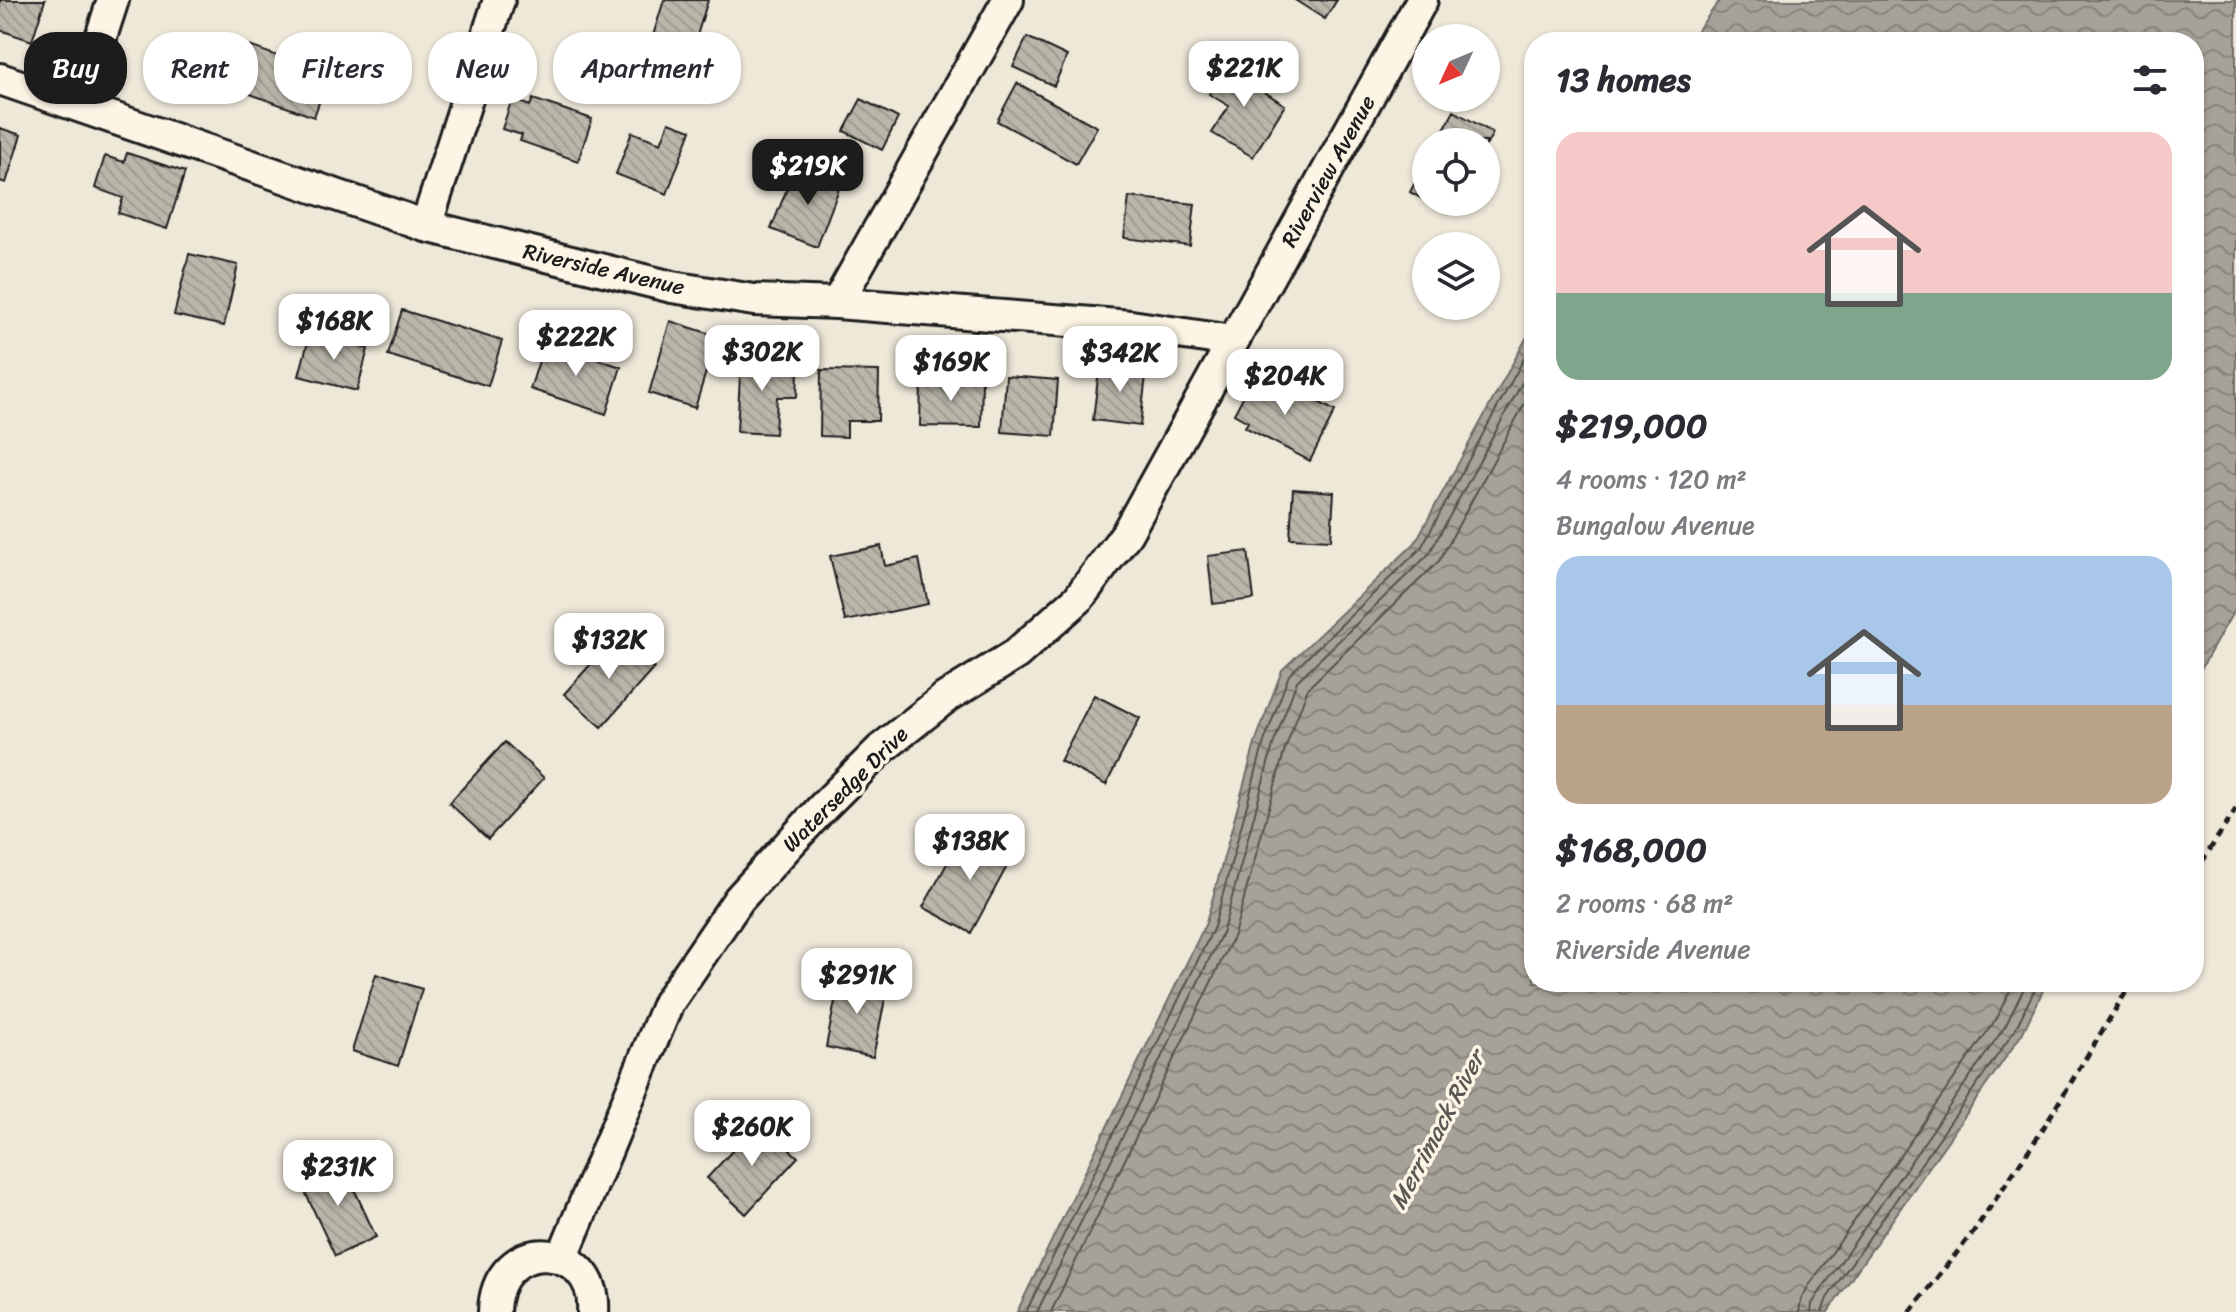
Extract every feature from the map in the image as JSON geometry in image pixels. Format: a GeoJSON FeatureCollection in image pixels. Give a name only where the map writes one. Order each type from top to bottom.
{"type":"FeatureCollection","features":[{"type":"Feature","properties":{"kind":"street"},"geometry":{"type":"LineString","coordinates":[[79,105],[113,0]]}},
{"type":"Feature","properties":{"kind":"street"},"geometry":{"type":"LineString","coordinates":[[426,226],[499,0]]}},
{"type":"Feature","properties":{"kind":"street"},"geometry":{"type":"LineString","coordinates":[[837,303],[1008,0]]}},
{"type":"Feature","properties":{"kind":"street","name":"Riverview Avenue"},"geometry":{"type":"LineString","coordinates":[[1232,341],[1422,0]]}},
{"type":"Feature","properties":{"kind":"street","name":"Riverside Avenue"},"geometry":{"type":"LineString","coordinates":[[0,79],[426,226],[672,287],[754,300],[837,303],[1131,326],[1232,341]]}},
{"type":"Feature","properties":{"kind":"street","name":"Watersedge Drive"},"geometry":{"type":"LineString","coordinates":[[562,1258],[668,1003],[739,899],[881,749],[945,698],[1016,654],[1078,599],[1127,533],[1206,394],[1232,341]]}},
{"type":"Feature","properties":{"kind":"street"},"geometry":{"type":"LineString","coordinates":[[494,1312],[494,1295],[500,1279],[512,1266],[527,1258],[545,1255],[562,1258],[576,1267],[593,1293],[593,1312]]}},
{"type":"Feature","properties":{"kind":"path"},"geometry":{"type":"LineString","coordinates":[[2204,859],[2236,809]]}},
{"type":"Feature","properties":{"kind":"path"},"geometry":{"type":"LineString","coordinates":[[1910,1312],[1974,1231],[2039,1135],[2126,992]]}},
{"type":"Feature","properties":{"kind":"water"},"geometry":{"type":"Polygon","coordinates":[[[1720,0],[2236,0],[2236,607],[2204,663],[2204,32],[1696,32],[1720,0]]]}},
{"type":"Feature","properties":{"kind":"water","name":"Merrimack River"},"geometry":{"type":"Polygon","coordinates":[[[1524,342],[1524,992],[2042,992],[2022,1034],[1828,1312],[1017,1312],[1206,923],[1256,740],[1282,670],[1415,543],[1524,342]]]}},
{"type":"Feature","properties":{"kind":"building"},"geometry":{"type":"Polygon","coordinates":[[[0,0],[45,0],[35,32],[24,32],[24,38],[0,30],[0,0]]]}},
{"type":"Feature","properties":{"kind":"building"},"geometry":{"type":"Polygon","coordinates":[[[664,0],[708,0],[698,32],[654,32],[664,0]]]}},
{"type":"Feature","properties":{"kind":"building"},"geometry":{"type":"Polygon","coordinates":[[[1295,0],[1337,0],[1325,19],[1295,0]]]}},
{"type":"Feature","properties":{"kind":"building"},"geometry":{"type":"Polygon","coordinates":[[[1027,37],[1067,56],[1054,86],[1013,67],[1027,37]]]}},
{"type":"Feature","properties":{"kind":"building"},"geometry":{"type":"Polygon","coordinates":[[[258,49],[274,55],[274,103],[258,97],[258,49]]]}},
{"type":"Feature","properties":{"kind":"building"},"geometry":{"type":"Polygon","coordinates":[[[1231,58],[1258,74],[1252,84],[1285,105],[1253,157],[1212,133],[1229,106],[1209,94],[1231,58]]]}},
{"type":"Feature","properties":{"kind":"building"},"geometry":{"type":"Polygon","coordinates":[[[1017,83],[1097,127],[1076,164],[997,121],[1017,83]]]}},
{"type":"Feature","properties":{"kind":"building"},"geometry":{"type":"Polygon","coordinates":[[[861,99],[898,118],[882,150],[844,131],[861,99]]]}},
{"type":"Feature","properties":{"kind":"building"},"geometry":{"type":"Polygon","coordinates":[[[537,100],[592,119],[578,161],[520,141],[522,135],[502,129],[510,104],[530,106],[537,104],[537,100]]]}},
{"type":"Feature","properties":{"kind":"building"},"geometry":{"type":"Polygon","coordinates":[[[278,104],[319,104],[314,117],[278,104]]]}},
{"type":"Feature","properties":{"kind":"building"},"geometry":{"type":"Polygon","coordinates":[[[1456,112],[1484,128],[1445,128],[1456,112]]]}},
{"type":"Feature","properties":{"kind":"building"},"geometry":{"type":"Polygon","coordinates":[[[669,122],[691,130],[667,194],[616,174],[632,132],[661,143],[669,122]]]}},
{"type":"Feature","properties":{"kind":"building"},"geometry":{"type":"Polygon","coordinates":[[[0,128],[21,135],[6,183],[0,181],[0,128]]]}},
{"type":"Feature","properties":{"kind":"building"},"geometry":{"type":"Polygon","coordinates":[[[127,153],[185,172],[167,229],[118,213],[123,198],[95,188],[105,156],[124,162],[127,153]]]}},
{"type":"Feature","properties":{"kind":"building"},"geometry":{"type":"Polygon","coordinates":[[[816,168],[843,178],[817,247],[771,229],[792,176],[810,183],[816,168]]]}},
{"type":"Feature","properties":{"kind":"building"},"geometry":{"type":"Polygon","coordinates":[[[1129,197],[1195,204],[1190,246],[1124,238],[1129,197]]]}},
{"type":"Feature","properties":{"kind":"building"},"geometry":{"type":"Polygon","coordinates":[[[189,254],[238,265],[224,326],[174,315],[189,254]]]}},
{"type":"Feature","properties":{"kind":"building"},"geometry":{"type":"Polygon","coordinates":[[[402,310],[502,341],[488,386],[388,355],[402,310]]]}},
{"type":"Feature","properties":{"kind":"building"},"geometry":{"type":"Polygon","coordinates":[[[670,321],[717,336],[695,408],[649,393],[670,321]]]}},
{"type":"Feature","properties":{"kind":"building"},"geometry":{"type":"Polygon","coordinates":[[[310,334],[368,349],[357,391],[299,376],[310,334]]]}},
{"type":"Feature","properties":{"kind":"building"},"geometry":{"type":"Polygon","coordinates":[[[545,342],[621,367],[606,414],[530,389],[545,342]]]}},
{"type":"Feature","properties":{"kind":"building"},"geometry":{"type":"Polygon","coordinates":[[[741,356],[778,358],[777,370],[798,371],[797,397],[777,397],[775,434],[737,432],[741,356]]]}},
{"type":"Feature","properties":{"kind":"building"},"geometry":{"type":"Polygon","coordinates":[[[1100,361],[1147,367],[1140,426],[1093,420],[1100,361]]]}},
{"type":"Feature","properties":{"kind":"building"},"geometry":{"type":"Polygon","coordinates":[[[821,370],[879,371],[878,421],[847,421],[847,437],[820,436],[821,370]]]}},
{"type":"Feature","properties":{"kind":"building"},"geometry":{"type":"Polygon","coordinates":[[[1006,376],[1058,380],[1054,436],[1002,432],[1006,376]]]}},
{"type":"Feature","properties":{"kind":"building"},"geometry":{"type":"Polygon","coordinates":[[[921,378],[982,380],[981,427],[920,426],[921,378]]]}},
{"type":"Feature","properties":{"kind":"building"},"geometry":{"type":"Polygon","coordinates":[[[1275,379],[1335,411],[1310,461],[1245,427],[1248,422],[1234,414],[1252,380],[1270,389],[1275,379]]]}},
{"type":"Feature","properties":{"kind":"building"},"geometry":{"type":"Polygon","coordinates":[[[1293,489],[1334,492],[1331,540],[1290,538],[1293,489]]]}},
{"type":"Feature","properties":{"kind":"building"},"geometry":{"type":"Polygon","coordinates":[[[881,546],[885,566],[919,559],[928,604],[845,621],[830,556],[881,546]]]}},
{"type":"Feature","properties":{"kind":"building"},"geometry":{"type":"Polygon","coordinates":[[[1248,551],[1254,599],[1213,604],[1208,556],[1248,551]]]}},
{"type":"Feature","properties":{"kind":"building"},"geometry":{"type":"Polygon","coordinates":[[[617,635],[654,668],[602,727],[564,694],[617,635]]]}},
{"type":"Feature","properties":{"kind":"building"},"geometry":{"type":"Polygon","coordinates":[[[1094,695],[1140,718],[1106,785],[1060,761],[1094,695]]]}},
{"type":"Feature","properties":{"kind":"building"},"geometry":{"type":"Polygon","coordinates":[[[505,742],[544,778],[488,839],[449,803],[505,742]]]}},
{"type":"Feature","properties":{"kind":"building"},"geometry":{"type":"Polygon","coordinates":[[[989,830],[1018,846],[971,933],[923,907],[955,849],[974,859],[989,830]]]}},
{"type":"Feature","properties":{"kind":"building"},"geometry":{"type":"Polygon","coordinates":[[[376,974],[422,989],[398,1066],[352,1051],[376,974]]]}},
{"type":"Feature","properties":{"kind":"building"},"geometry":{"type":"Polygon","coordinates":[[[840,976],[888,985],[873,1057],[826,1047],[840,976]]]}},
{"type":"Feature","properties":{"kind":"building"},"geometry":{"type":"Polygon","coordinates":[[[759,1122],[798,1157],[746,1214],[707,1178],[759,1122]]]}},
{"type":"Feature","properties":{"kind":"building"},"geometry":{"type":"Polygon","coordinates":[[[341,1160],[376,1237],[335,1256],[299,1179],[341,1160]]]}}]}
